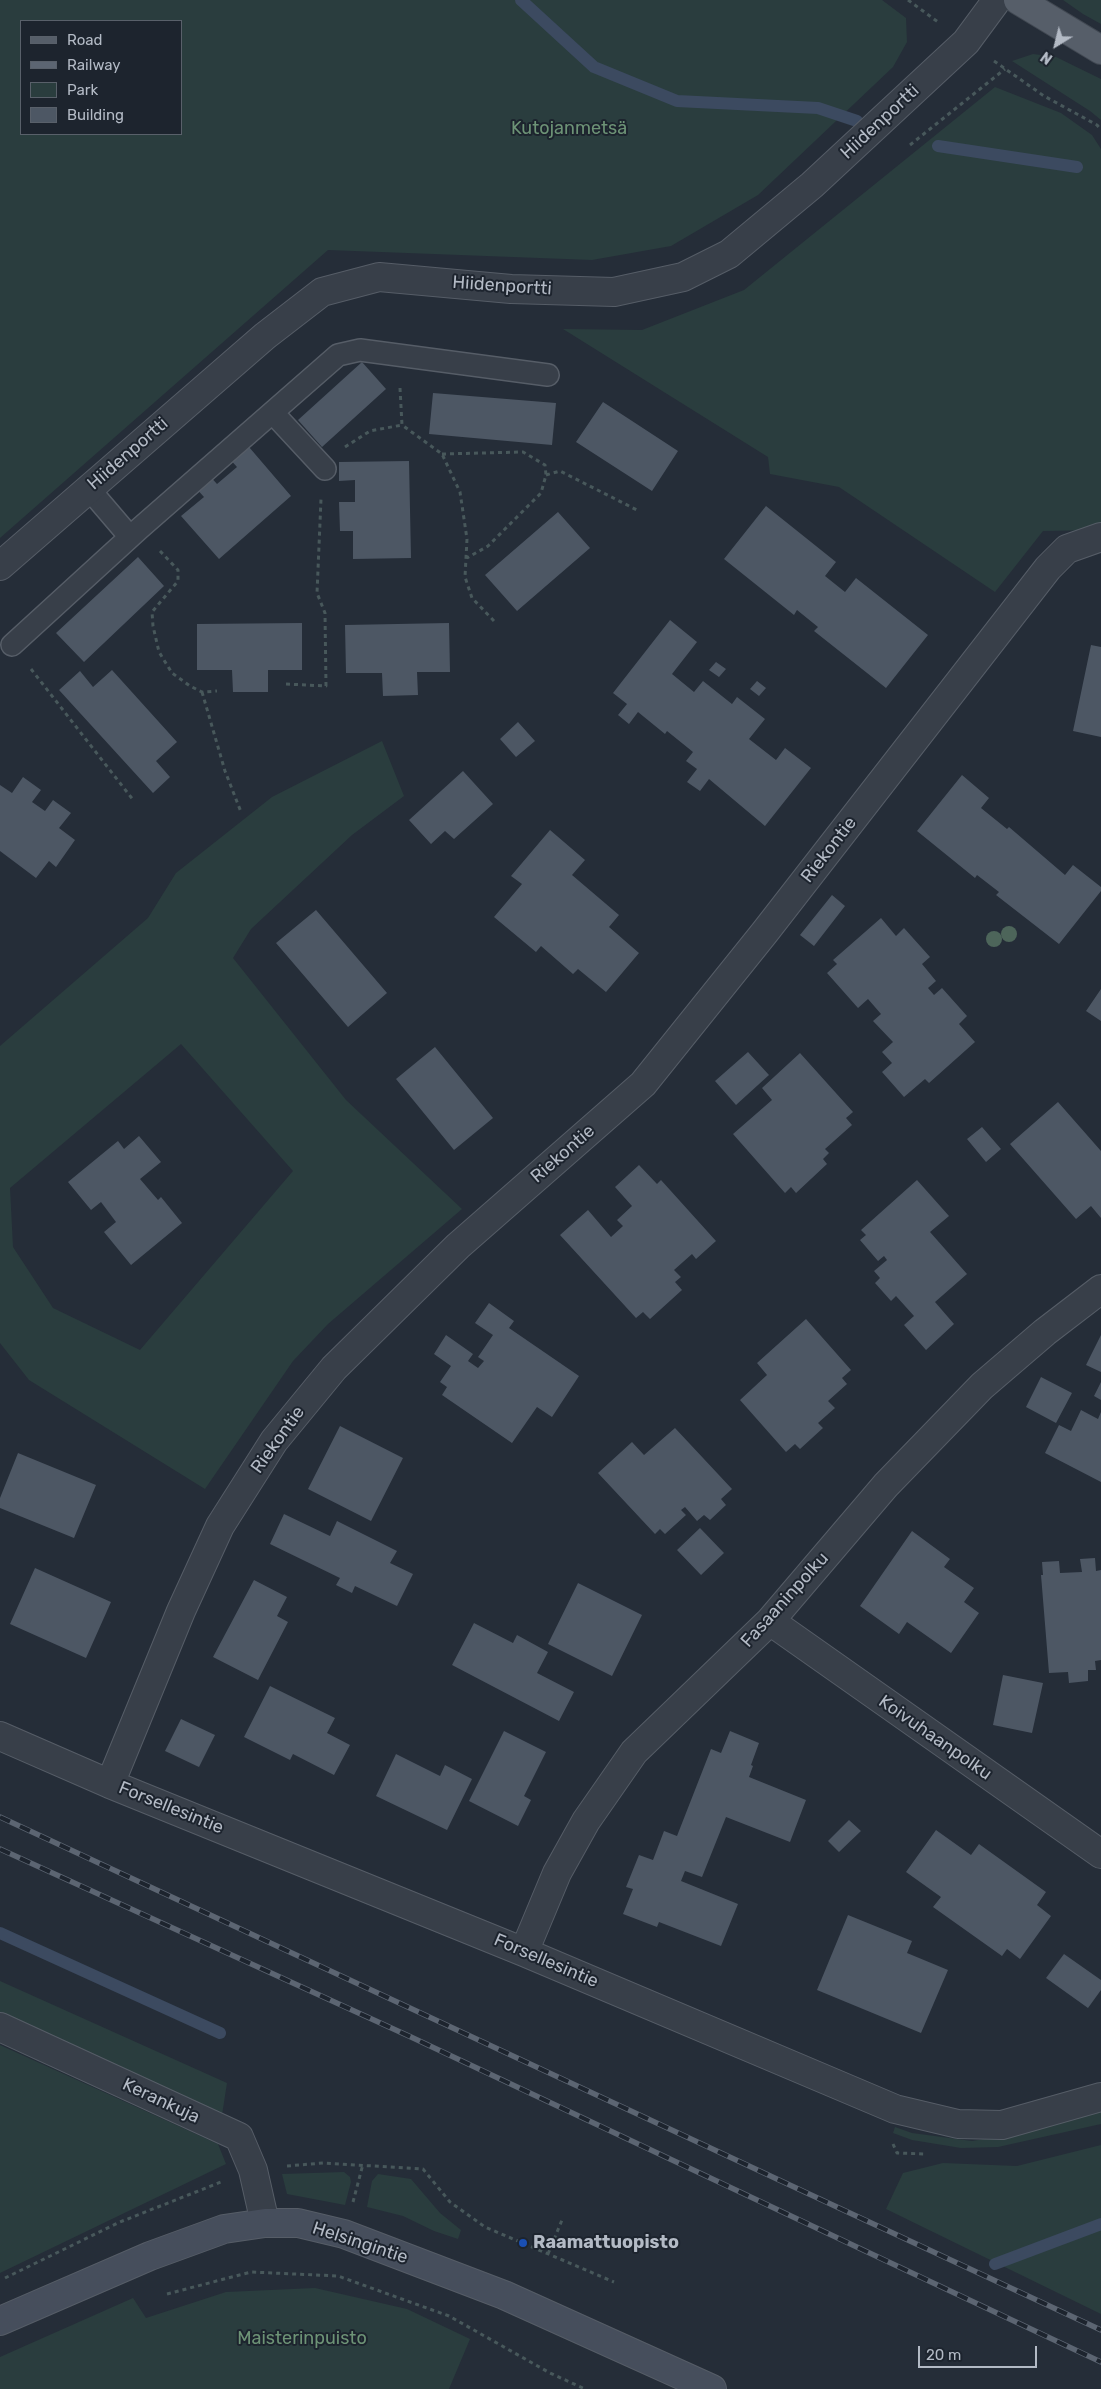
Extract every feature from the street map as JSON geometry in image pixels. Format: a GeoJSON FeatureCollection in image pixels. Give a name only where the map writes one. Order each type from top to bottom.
{"type":"FeatureCollection","features":[{"type":"Feature","properties":{"kind":"main road"},"geometry":{"type":"LineString","coordinates":[[1018,0],[1101,50]]}},
{"type":"Feature","properties":{"kind":"main road","name":"Helsingintie"},"geometry":{"type":"LineString","coordinates":[[0,2322],[150,2256],[224,2229],[264,2223],[298,2223],[344,2234],[504,2295],[712,2389]]}},
{"type":"Feature","properties":{"kind":"street","name":"Hiidenportti"},"geometry":{"type":"LineString","coordinates":[[0,566],[265,336],[322,292],[379,277],[511,288],[614,292],[683,278],[729,254],[804,191],[966,42],[997,0]]}},
{"type":"Feature","properties":{"kind":"street","name":"Riekontie"},"geometry":{"type":"LineString","coordinates":[[110,1784],[181,1611],[220,1526],[274,1441],[334,1368],[458,1246],[644,1084],[783,910],[1048,568],[1067,549],[1101,537]]}},
{"type":"Feature","properties":{"kind":"street","name":"Fasaaninpolku"},"geometry":{"type":"LineString","coordinates":[[524,1952],[557,1873],[586,1822],[634,1752],[770,1621],[886,1484],[982,1386],[1045,1332],[1101,1289]]}},
{"type":"Feature","properties":{"kind":"street","name":"Koivuhaanpolku"},"geometry":{"type":"LineString","coordinates":[[770,1621],[1101,1854]]}},
{"type":"Feature","properties":{"kind":"street","name":"Forsellesintie"},"geometry":{"type":"LineString","coordinates":[[0,1736],[110,1784],[524,1952],[895,2109],[958,2124],[1002,2125],[1101,2097]]}},
{"type":"Feature","properties":{"kind":"street","name":"Kerankuja"},"geometry":{"type":"LineString","coordinates":[[0,2027],[239,2137],[252,2170],[264,2223]]}},
{"type":"Feature","properties":{"kind":"lane"},"geometry":{"type":"LineString","coordinates":[[12,645],[134,533],[273,414],[338,355],[360,350],[548,375]]}},
{"type":"Feature","properties":{"kind":"lane"},"geometry":{"type":"LineString","coordinates":[[273,414],[325,469]]}},
{"type":"Feature","properties":{"kind":"lane"},"geometry":{"type":"LineString","coordinates":[[89,488],[134,533]]}},
{"type":"Feature","properties":{"kind":"path"},"geometry":{"type":"LineString","coordinates":[[908,0],[1044,96],[1097,125],[1101,130]]}},
{"type":"Feature","properties":{"kind":"path"},"geometry":{"type":"LineString","coordinates":[[904,150],[1005,69]]}},
{"type":"Feature","properties":{"kind":"path"},"geometry":{"type":"LineString","coordinates":[[398,354],[402,425]]}},
{"type":"Feature","properties":{"kind":"path"},"geometry":{"type":"LineString","coordinates":[[286,684],[326,686],[325,613],[317,593],[322,476],[328,462],[340,450],[370,431],[402,425],[442,454],[460,492],[467,539],[465,577],[472,598],[494,621]]}},
{"type":"Feature","properties":{"kind":"path"},"geometry":{"type":"LineString","coordinates":[[442,454],[522,452],[545,465],[546,476],[541,494],[488,546],[466,559]]}},
{"type":"Feature","properties":{"kind":"path"},"geometry":{"type":"LineString","coordinates":[[546,476],[560,471],[639,511]]}},
{"type":"Feature","properties":{"kind":"path"},"geometry":{"type":"LineString","coordinates":[[134,533],[178,570],[178,581],[152,612],[152,626],[160,652],[172,672],[190,686],[202,692],[217,691]]}},
{"type":"Feature","properties":{"kind":"path"},"geometry":{"type":"LineString","coordinates":[[12,645],[134,801]]}},
{"type":"Feature","properties":{"kind":"path"},"geometry":{"type":"LineString","coordinates":[[202,692],[225,772],[241,812]]}},
{"type":"Feature","properties":{"kind":"path"},"geometry":{"type":"LineString","coordinates":[[363,2164],[423,2169],[450,2202],[485,2227],[614,2282]]}},
{"type":"Feature","properties":{"kind":"path"},"geometry":{"type":"LineString","coordinates":[[548,2254],[562,2220]]}},
{"type":"Feature","properties":{"kind":"path"},"geometry":{"type":"LineString","coordinates":[[167,2294],[251,2272],[338,2276],[450,2316],[550,2373],[585,2389]]}},
{"type":"Feature","properties":{"kind":"green space","name":"Kutojanmetsä"},"geometry":{"type":"Polygon","coordinates":[[[0,0],[882,0],[906,18],[907,42],[893,67],[758,195],[671,246],[592,260],[328,250],[0,538],[0,0]]]}},
{"type":"Feature","properties":{"kind":"green space"},"geometry":{"type":"Polygon","coordinates":[[[1063,0],[1101,0],[1101,24],[1083,14],[1063,0]]]}},
{"type":"Feature","properties":{"kind":"green space"},"geometry":{"type":"Polygon","coordinates":[[[1033,54],[1056,57],[1101,79],[1101,120],[1012,61],[1033,54]]]}},
{"type":"Feature","properties":{"kind":"green space"},"geometry":{"type":"Polygon","coordinates":[[[995,87],[1061,113],[1092,135],[1101,149],[1101,530],[1043,531],[995,592],[839,487],[770,474],[768,457],[563,329],[642,330],[744,290],[995,87]]]}},
{"type":"Feature","properties":{"kind":"green space"},"geometry":{"type":"Polygon","coordinates":[[[382,741],[404,796],[352,835],[251,929],[233,958],[346,1100],[462,1209],[328,1324],[293,1361],[205,1489],[29,1380],[0,1343],[0,1046],[148,918],[176,873],[272,797],[382,741]],[[181,1044],[10,1188],[13,1247],[53,1308],[140,1350],[293,1171],[181,1044]]]}},
{"type":"Feature","properties":{"kind":"green space"},"geometry":{"type":"Polygon","coordinates":[[[0,1981],[227,2083],[222,2115],[0,2016],[0,1981]]]}},
{"type":"Feature","properties":{"kind":"green space"},"geometry":{"type":"Polygon","coordinates":[[[0,2045],[218,2144],[226,2164],[0,2273],[0,2045]]]}},
{"type":"Feature","properties":{"kind":"green space"},"geometry":{"type":"Polygon","coordinates":[[[1101,2110],[1101,2124],[998,2147],[961,2148],[912,2140],[893,2133],[895,2127],[912,2133],[972,2141],[1007,2135],[1101,2110]]]}},
{"type":"Feature","properties":{"kind":"green space"},"geometry":{"type":"Polygon","coordinates":[[[1101,2145],[1101,2314],[886,2209],[903,2173],[943,2163],[1017,2166],[1101,2145]]]}},
{"type":"Feature","properties":{"kind":"green space"},"geometry":{"type":"Polygon","coordinates":[[[344,2172],[350,2177],[351,2182],[345,2205],[287,2194],[282,2174],[344,2172]]]}},
{"type":"Feature","properties":{"kind":"green space"},"geometry":{"type":"Polygon","coordinates":[[[378,2174],[411,2179],[440,2213],[461,2230],[458,2239],[434,2231],[403,2216],[367,2207],[372,2181],[378,2174]]]}},
{"type":"Feature","properties":{"kind":"green space","name":"Maisterinpuisto"},"geometry":{"type":"Polygon","coordinates":[[[315,2288],[407,2309],[470,2339],[449,2389],[0,2389],[0,2357],[133,2298],[146,2318],[226,2292],[315,2288]]]}},
{"type":"Feature","properties":{"kind":"building"},"geometry":{"type":"Polygon","coordinates":[[[362,362],[386,389],[322,447],[298,420],[362,362]]]}},
{"type":"Feature","properties":{"kind":"building"},"geometry":{"type":"Polygon","coordinates":[[[433,393],[556,403],[552,445],[429,434],[433,393]]]}},
{"type":"Feature","properties":{"kind":"building"},"geometry":{"type":"Polygon","coordinates":[[[603,402],[678,451],[652,491],[576,442],[603,402]]]}},
{"type":"Feature","properties":{"kind":"building"},"geometry":{"type":"Polygon","coordinates":[[[243,440],[291,496],[219,559],[181,516],[204,497],[194,486],[208,474],[217,484],[237,467],[226,455],[243,440]]]}},
{"type":"Feature","properties":{"kind":"building"},"geometry":{"type":"Polygon","coordinates":[[[409,461],[411,558],[353,559],[353,531],[340,531],[339,502],[355,502],[355,480],[339,481],[339,462],[409,461]]]}},
{"type":"Feature","properties":{"kind":"building"},"geometry":{"type":"Polygon","coordinates":[[[766,506],[836,562],[825,576],[845,592],[856,578],[928,635],[886,688],[814,631],[818,627],[797,610],[794,615],[724,559],[766,506]]]}},
{"type":"Feature","properties":{"kind":"building"},"geometry":{"type":"Polygon","coordinates":[[[558,512],[590,548],[517,611],[485,575],[558,512]]]}},
{"type":"Feature","properties":{"kind":"building"},"geometry":{"type":"Polygon","coordinates":[[[138,557],[164,586],[84,662],[56,633],[138,557]]]}},
{"type":"Feature","properties":{"kind":"building"},"geometry":{"type":"Polygon","coordinates":[[[670,620],[697,642],[672,674],[694,692],[703,681],[732,704],[737,697],[765,719],[749,739],[776,760],[785,748],[811,768],[765,826],[709,779],[700,791],[687,782],[697,769],[686,761],[693,752],[667,731],[665,734],[638,712],[629,724],[618,715],[627,704],[613,693],[670,620]]]}},
{"type":"Feature","properties":{"kind":"building"},"geometry":{"type":"Polygon","coordinates":[[[302,623],[302,670],[268,670],[268,692],[233,692],[232,670],[197,670],[197,624],[302,623]]]}},
{"type":"Feature","properties":{"kind":"building"},"geometry":{"type":"Polygon","coordinates":[[[449,623],[450,672],[417,672],[418,695],[383,696],[382,673],[346,673],[345,625],[449,623]]]}},
{"type":"Feature","properties":{"kind":"building"},"geometry":{"type":"Polygon","coordinates":[[[1091,645],[1101,647],[1101,737],[1073,731],[1091,645]]]}},
{"type":"Feature","properties":{"kind":"building"},"geometry":{"type":"Polygon","coordinates":[[[716,662],[726,669],[719,677],[709,670],[716,662]]]}},
{"type":"Feature","properties":{"kind":"building"},"geometry":{"type":"Polygon","coordinates":[[[112,670],[177,742],[156,761],[170,777],[153,793],[59,690],[80,671],[93,687],[112,670]]]}},
{"type":"Feature","properties":{"kind":"building"},"geometry":{"type":"Polygon","coordinates":[[[757,681],[766,688],[759,696],[750,689],[757,681]]]}},
{"type":"Feature","properties":{"kind":"building"},"geometry":{"type":"Polygon","coordinates":[[[518,722],[535,741],[516,757],[500,739],[518,722]]]}},
{"type":"Feature","properties":{"kind":"building"},"geometry":{"type":"Polygon","coordinates":[[[463,771],[493,804],[454,839],[445,831],[431,844],[409,820],[463,771]]]}},
{"type":"Feature","properties":{"kind":"building"},"geometry":{"type":"Polygon","coordinates":[[[962,775],[989,798],[981,808],[1007,829],[1009,827],[1065,875],[1073,865],[1101,887],[1101,891],[1059,944],[996,895],[999,892],[977,875],[975,878],[917,831],[962,775]]]}},
{"type":"Feature","properties":{"kind":"building"},"geometry":{"type":"Polygon","coordinates":[[[23,777],[41,790],[32,802],[45,811],[53,800],[71,813],[59,828],[75,840],[56,867],[49,861],[36,878],[0,851],[0,785],[12,793],[23,777]]]}},
{"type":"Feature","properties":{"kind":"building"},"geometry":{"type":"Polygon","coordinates":[[[550,830],[585,860],[572,875],[619,915],[609,927],[639,953],[606,992],[578,969],[573,974],[541,946],[536,952],[494,917],[522,884],[511,876],[550,830]]]}},
{"type":"Feature","properties":{"kind":"building"},"geometry":{"type":"Polygon","coordinates":[[[832,895],[845,906],[814,946],[800,935],[832,895]]]}},
{"type":"Feature","properties":{"kind":"building"},"geometry":{"type":"Polygon","coordinates":[[[316,910],[387,993],[348,1027],[276,943],[316,910]]]}},
{"type":"Feature","properties":{"kind":"building"},"geometry":{"type":"Polygon","coordinates":[[[881,918],[896,936],[904,928],[930,957],[922,964],[936,981],[928,988],[934,995],[942,988],[967,1016],[959,1024],[975,1042],[929,1083],[925,1079],[904,1097],[882,1072],[892,1063],[882,1052],[893,1042],[873,1021],[881,1014],[868,999],[858,1008],[827,973],[837,964],[833,960],[881,918]]]}},
{"type":"Feature","properties":{"kind":"building"},"geometry":{"type":"Polygon","coordinates":[[[1101,989],[1101,1021],[1086,1011],[1101,989]]]}},
{"type":"Feature","properties":{"kind":"building"},"geometry":{"type":"Polygon","coordinates":[[[435,1047],[493,1118],[454,1150],[396,1079],[435,1047]]]}},
{"type":"Feature","properties":{"kind":"building"},"geometry":{"type":"Polygon","coordinates":[[[748,1052],[769,1075],[736,1105],[715,1081],[748,1052]]]}},
{"type":"Feature","properties":{"kind":"building"},"geometry":{"type":"Polygon","coordinates":[[[800,1053],[853,1112],[846,1118],[852,1125],[825,1149],[829,1153],[823,1159],[827,1164],[796,1193],[791,1187],[785,1193],[733,1134],[772,1100],[762,1088],[800,1053]]]}},
{"type":"Feature","properties":{"kind":"building"},"geometry":{"type":"Polygon","coordinates":[[[1058,1102],[1101,1151],[1101,1218],[1091,1206],[1076,1219],[1010,1144],[1058,1102]]]}},
{"type":"Feature","properties":{"kind":"building"},"geometry":{"type":"Polygon","coordinates":[[[982,1127],[1001,1149],[986,1162],[967,1139],[982,1127]]]}},
{"type":"Feature","properties":{"kind":"building"},"geometry":{"type":"Polygon","coordinates":[[[139,1136],[161,1162],[140,1179],[158,1200],[161,1197],[182,1223],[131,1265],[104,1232],[116,1222],[101,1202],[91,1210],[68,1182],[118,1141],[124,1149],[139,1136]]]}},
{"type":"Feature","properties":{"kind":"building"},"geometry":{"type":"Polygon","coordinates":[[[639,1165],[657,1184],[661,1180],[716,1241],[696,1259],[692,1254],[674,1270],[681,1277],[675,1282],[682,1290],[650,1319],[643,1312],[636,1318],[560,1235],[588,1210],[611,1237],[623,1226],[617,1220],[632,1206],[615,1187],[639,1165]]]}},
{"type":"Feature","properties":{"kind":"building"},"geometry":{"type":"Polygon","coordinates":[[[917,1180],[949,1216],[930,1232],[967,1274],[935,1302],[954,1324],[926,1350],[904,1325],[914,1316],[896,1296],[891,1301],[875,1283],[880,1278],[874,1271],[887,1260],[884,1256],[878,1261],[860,1240],[866,1235],[861,1230],[917,1180]]]}},
{"type":"Feature","properties":{"kind":"building"},"geometry":{"type":"Polygon","coordinates":[[[489,1303],[514,1321],[509,1328],[579,1376],[552,1417],[537,1407],[512,1443],[442,1395],[447,1387],[440,1382],[451,1366],[434,1354],[446,1335],[473,1354],[468,1361],[478,1368],[484,1361],[478,1357],[493,1335],[475,1323],[489,1303]]]}},
{"type":"Feature","properties":{"kind":"building"},"geometry":{"type":"Polygon","coordinates":[[[806,1319],[851,1370],[842,1378],[847,1384],[828,1401],[835,1408],[818,1423],[823,1428],[800,1449],[795,1444],[786,1452],[740,1400],[767,1375],[757,1363],[806,1319]]]}},
{"type":"Feature","properties":{"kind":"building"},"geometry":{"type":"Polygon","coordinates":[[[1101,1335],[1101,1372],[1086,1365],[1101,1335]]]}},
{"type":"Feature","properties":{"kind":"building"},"geometry":{"type":"Polygon","coordinates":[[[1041,1377],[1072,1393],[1056,1423],[1026,1407],[1041,1377]]]}},
{"type":"Feature","properties":{"kind":"building"},"geometry":{"type":"Polygon","coordinates":[[[1101,1382],[1101,1400],[1094,1396],[1101,1382]]]}},
{"type":"Feature","properties":{"kind":"building"},"geometry":{"type":"Polygon","coordinates":[[[1081,1410],[1098,1419],[1101,1412],[1101,1482],[1045,1453],[1059,1425],[1071,1431],[1081,1410]]]}},
{"type":"Feature","properties":{"kind":"building"},"geometry":{"type":"Polygon","coordinates":[[[340,1426],[403,1458],[371,1521],[308,1489],[340,1426]]]}},
{"type":"Feature","properties":{"kind":"building"},"geometry":{"type":"Polygon","coordinates":[[[675,1428],[732,1489],[721,1499],[726,1505],[710,1520],[704,1515],[697,1521],[685,1507],[681,1510],[686,1515],[665,1534],[660,1529],[655,1534],[598,1473],[632,1442],[644,1455],[675,1428]]]}},
{"type":"Feature","properties":{"kind":"building"},"geometry":{"type":"Polygon","coordinates":[[[18,1453],[96,1485],[74,1538],[0,1508],[0,1498],[18,1453]]]}},
{"type":"Feature","properties":{"kind":"building"},"geometry":{"type":"Polygon","coordinates":[[[284,1514],[330,1536],[337,1521],[397,1551],[390,1563],[413,1574],[397,1606],[355,1586],[352,1593],[336,1585],[340,1578],[270,1544],[284,1514]]]}},
{"type":"Feature","properties":{"kind":"building"},"geometry":{"type":"Polygon","coordinates":[[[700,1528],[724,1553],[701,1575],[677,1550],[700,1528]]]}},
{"type":"Feature","properties":{"kind":"building"},"geometry":{"type":"Polygon","coordinates":[[[912,1531],[950,1559],[944,1567],[974,1588],[964,1602],[979,1613],[951,1653],[907,1622],[899,1634],[860,1606],[912,1531]]]}},
{"type":"Feature","properties":{"kind":"building"},"geometry":{"type":"Polygon","coordinates":[[[1095,1558],[1096,1571],[1101,1570],[1101,1660],[1095,1661],[1096,1670],[1088,1670],[1088,1681],[1069,1683],[1068,1672],[1049,1673],[1041,1575],[1043,1575],[1042,1562],[1059,1561],[1060,1573],[1082,1572],[1080,1559],[1095,1558]]]}},
{"type":"Feature","properties":{"kind":"building"},"geometry":{"type":"Polygon","coordinates":[[[35,1568],[111,1602],[86,1658],[10,1624],[35,1568]]]}},
{"type":"Feature","properties":{"kind":"building"},"geometry":{"type":"Polygon","coordinates":[[[254,1580],[287,1597],[277,1616],[288,1622],[258,1680],[213,1657],[254,1580]]]}},
{"type":"Feature","properties":{"kind":"building"},"geometry":{"type":"Polygon","coordinates":[[[578,1583],[642,1615],[612,1676],[548,1644],[578,1583]]]}},
{"type":"Feature","properties":{"kind":"building"},"geometry":{"type":"Polygon","coordinates":[[[474,1623],[513,1643],[517,1635],[548,1652],[537,1673],[574,1692],[559,1721],[452,1665],[474,1623]]]}},
{"type":"Feature","properties":{"kind":"building"},"geometry":{"type":"Polygon","coordinates":[[[1003,1675],[1043,1683],[1032,1733],[993,1725],[1003,1675]]]}},
{"type":"Feature","properties":{"kind":"building"},"geometry":{"type":"Polygon","coordinates":[[[270,1686],[335,1718],[327,1733],[350,1745],[334,1775],[293,1754],[290,1760],[244,1737],[270,1686]]]}},
{"type":"Feature","properties":{"kind":"building"},"geometry":{"type":"Polygon","coordinates":[[[181,1719],[215,1735],[199,1767],[165,1751],[181,1719]]]}},
{"type":"Feature","properties":{"kind":"building"},"geometry":{"type":"Polygon","coordinates":[[[504,1731],[546,1752],[524,1796],[531,1800],[518,1826],[469,1801],[504,1731]]]}},
{"type":"Feature","properties":{"kind":"building"},"geometry":{"type":"Polygon","coordinates":[[[730,1731],[759,1743],[749,1777],[806,1800],[790,1842],[726,1817],[702,1877],[685,1871],[681,1881],[738,1904],[721,1946],[659,1922],[657,1927],[623,1914],[633,1889],[626,1887],[639,1855],[653,1860],[664,1831],[677,1836],[711,1749],[721,1753],[730,1731]]]}},
{"type":"Feature","properties":{"kind":"building"},"geometry":{"type":"Polygon","coordinates":[[[396,1754],[440,1776],[445,1765],[472,1779],[447,1830],[376,1796],[396,1754]]]}},
{"type":"Feature","properties":{"kind":"building"},"geometry":{"type":"Polygon","coordinates":[[[849,1820],[861,1831],[839,1852],[828,1841],[849,1820]]]}},
{"type":"Feature","properties":{"kind":"building"},"geometry":{"type":"Polygon","coordinates":[[[936,1830],[971,1855],[979,1844],[1046,1892],[1037,1905],[1051,1916],[1020,1959],[1007,1949],[1002,1956],[933,1907],[941,1897],[906,1872],[936,1830]]]}},
{"type":"Feature","properties":{"kind":"building"},"geometry":{"type":"Polygon","coordinates":[[[848,1915],[912,1941],[907,1953],[948,1970],[921,2033],[817,1990],[848,1915]]]}},
{"type":"Feature","properties":{"kind":"building"},"geometry":{"type":"Polygon","coordinates":[[[1064,1954],[1101,1980],[1101,1990],[1088,2008],[1046,1978],[1064,1954]]]}},
{"type":"Feature","properties":{"kind":"waterway"},"geometry":{"type":"LineString","coordinates":[[521,0],[594,67],[677,101],[818,108],[857,121]]}},
{"type":"Feature","properties":{"kind":"waterway"},"geometry":{"type":"LineString","coordinates":[[938,146],[1077,167]]}},
{"type":"Feature","properties":{"kind":"waterway"},"geometry":{"type":"LineString","coordinates":[[0,1933],[220,2033]]}},
{"type":"Feature","properties":{"kind":"waterway"},"geometry":{"type":"LineString","coordinates":[[995,2264],[1101,2224]]}},
{"type":"Feature","properties":{"kind":"railway"},"geometry":{"type":"LineString","coordinates":[[0,1817],[1101,2330]]}},
{"type":"Feature","properties":{"kind":"railway"},"geometry":{"type":"LineString","coordinates":[[0,1849],[411,2037],[1101,2362]]}},
{"type":"Feature","properties":{"kind":"place","name":"Raamattuopisto"},"geometry":{"type":"Point","coordinates":[523,2243]}}]}
